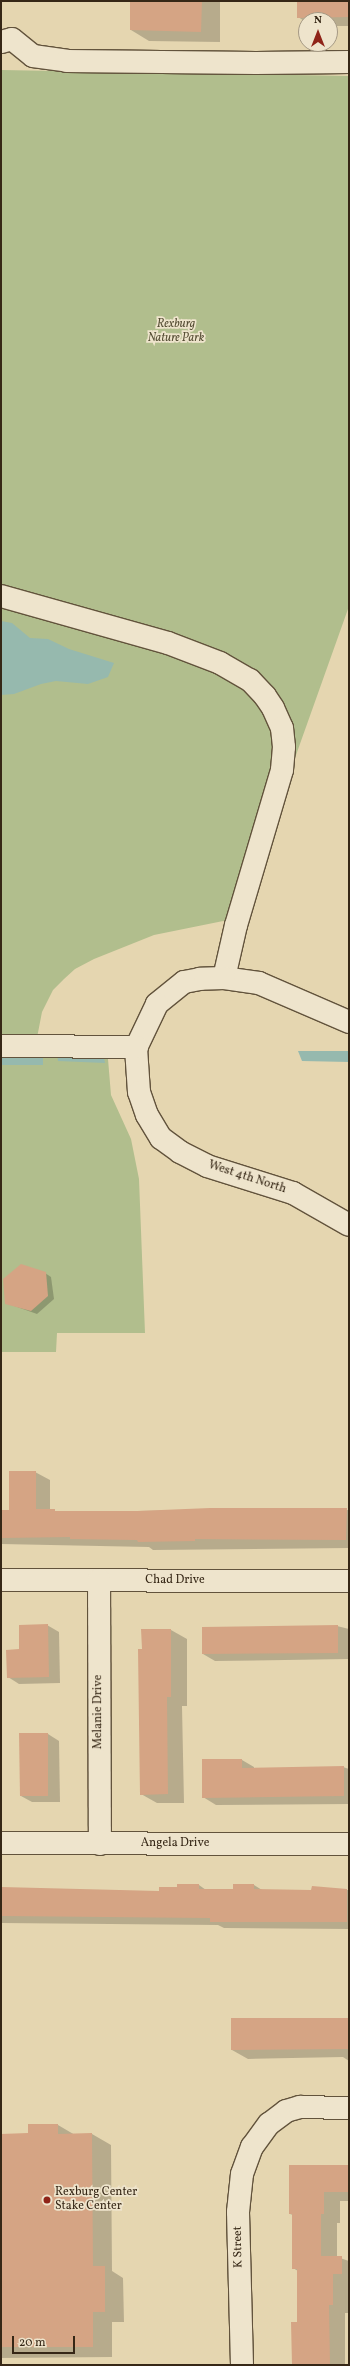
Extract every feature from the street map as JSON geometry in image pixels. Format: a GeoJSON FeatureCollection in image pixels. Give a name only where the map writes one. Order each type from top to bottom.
{"type":"FeatureCollection","features":[{"type":"Feature","properties":{"kind":"street"},"geometry":{"type":"LineString","coordinates":[[5,39],[33,56],[67,61],[256,63],[349,62]]}},
{"type":"Feature","properties":{"kind":"street"},"geometry":{"type":"LineString","coordinates":[[1,596],[168,643],[220,663],[250,680],[265,696],[273,708],[282,728],[284,747],[282,770],[236,925],[224,978]]}},
{"type":"Feature","properties":{"kind":"street","name":"West 4th North"},"geometry":{"type":"LineString","coordinates":[[349,1022],[259,983],[224,978],[184,982],[157,1004],[136,1048],[138,1092],[147,1115],[161,1138],[180,1152],[207,1166],[293,1193],[349,1225]]}},
{"type":"Feature","properties":{"kind":"street"},"geometry":{"type":"LineString","coordinates":[[1,1046],[136,1048]]}},
{"type":"Feature","properties":{"kind":"street","name":"Chad Drive"},"geometry":{"type":"LineString","coordinates":[[1,1580],[349,1581]]}},
{"type":"Feature","properties":{"kind":"street","name":"Melanie Drive"},"geometry":{"type":"LineString","coordinates":[[99,1580],[100,1844]]}},
{"type":"Feature","properties":{"kind":"street","name":"Angela Drive"},"geometry":{"type":"LineString","coordinates":[[1,1843],[349,1844]]}},
{"type":"Feature","properties":{"kind":"street","name":"K Street"},"geometry":{"type":"LineString","coordinates":[[242,2365],[238,2212],[242,2174],[252,2147],[269,2124],[286,2111],[300,2107],[349,2108]]}},
{"type":"Feature","properties":{"kind":"green space","name":"Rexburg Nature Park"},"geometry":{"type":"Polygon","coordinates":[[[1,70],[349,76],[348,609],[238,918],[154,935],[94,959],[75,969],[53,990],[42,1012],[35,1048],[107,1047],[111,1095],[131,1139],[139,1179],[145,1333],[57,1333],[56,1352],[1,1352],[1,70]]]}},
{"type":"Feature","properties":{"kind":"water"},"geometry":{"type":"Polygon","coordinates":[[[1,621],[12,623],[30,638],[48,639],[69,649],[114,663],[108,677],[88,684],[56,681],[41,684],[14,694],[1,695],[1,621]]]}},
{"type":"Feature","properties":{"kind":"water"},"geometry":{"type":"Polygon","coordinates":[[[298,1051],[349,1051],[349,1062],[302,1061],[298,1051]]]}},
{"type":"Feature","properties":{"kind":"water"},"geometry":{"type":"Polygon","coordinates":[[[1,1052],[43,1052],[43,1065],[1,1065],[1,1052]]]}},
{"type":"Feature","properties":{"kind":"water"},"geometry":{"type":"Polygon","coordinates":[[[57,1052],[103,1053],[105,1063],[58,1061],[57,1052]]]}},
{"type":"Feature","properties":{"kind":"building"},"geometry":{"type":"Polygon","coordinates":[[[130,1],[202,1],[201,32],[130,30],[130,1]]]}},
{"type":"Feature","properties":{"kind":"building"},"geometry":{"type":"Polygon","coordinates":[[[297,1],[349,1],[349,17],[338,17],[338,12],[298,12],[297,18],[297,1]]]}},
{"type":"Feature","properties":{"kind":"building"},"geometry":{"type":"Polygon","coordinates":[[[21,1264],[46,1272],[48,1296],[31,1311],[5,1304],[3,1279],[21,1264]]]}},
{"type":"Feature","properties":{"kind":"building"},"geometry":{"type":"Polygon","coordinates":[[[9,1471],[36,1471],[36,1509],[55,1509],[55,1511],[137,1511],[210,1508],[347,1508],[346,1540],[195,1539],[195,1541],[138,1542],[137,1540],[70,1539],[70,1537],[1,1538],[1,1510],[9,1510],[9,1471]]]}},
{"type":"Feature","properties":{"kind":"building"},"geometry":{"type":"Polygon","coordinates":[[[48,1624],[49,1677],[7,1678],[6,1650],[19,1649],[19,1625],[48,1624]]]}},
{"type":"Feature","properties":{"kind":"building"},"geometry":{"type":"Polygon","coordinates":[[[338,1625],[338,1653],[202,1654],[202,1627],[338,1625]]]}},
{"type":"Feature","properties":{"kind":"building"},"geometry":{"type":"Polygon","coordinates":[[[141,1629],[171,1629],[171,1697],[167,1697],[168,1794],[140,1795],[138,1649],[142,1649],[141,1629]]]}},
{"type":"Feature","properties":{"kind":"building"},"geometry":{"type":"Polygon","coordinates":[[[19,1733],[48,1733],[48,1796],[20,1796],[19,1733]]]}},
{"type":"Feature","properties":{"kind":"building"},"geometry":{"type":"Polygon","coordinates":[[[202,1759],[242,1759],[242,1768],[344,1766],[344,1796],[202,1798],[202,1759]]]}},
{"type":"Feature","properties":{"kind":"building"},"geometry":{"type":"Polygon","coordinates":[[[177,1884],[199,1884],[199,1889],[233,1889],[233,1884],[254,1884],[254,1889],[311,1890],[312,1886],[347,1889],[347,1922],[210,1922],[210,1918],[1,1916],[1,1887],[159,1891],[159,1887],[177,1887],[177,1884]]]}},
{"type":"Feature","properties":{"kind":"building"},"geometry":{"type":"Polygon","coordinates":[[[231,2018],[349,2018],[349,2049],[231,2050],[231,2018]]]}},
{"type":"Feature","properties":{"kind":"building","name":"Rexburg Center Stake Center"},"geometry":{"type":"Polygon","coordinates":[[[28,2124],[58,2124],[58,2134],[92,2133],[93,2266],[105,2266],[105,2312],[93,2312],[93,2347],[1,2347],[1,2134],[28,2133],[28,2124]]]}},
{"type":"Feature","properties":{"kind":"building"},"geometry":{"type":"Polygon","coordinates":[[[289,2165],[349,2165],[349,2192],[324,2192],[324,2214],[321,2214],[321,2256],[342,2256],[342,2274],[333,2274],[333,2305],[329,2305],[330,2365],[292,2365],[291,2322],[297,2322],[297,2269],[292,2269],[292,2214],[289,2214],[289,2165]]]}},
{"type":"Feature","properties":{"kind":"place","name":"Rexburg Center Stake Center"},"geometry":{"type":"Point","coordinates":[47,2200]}}]}
